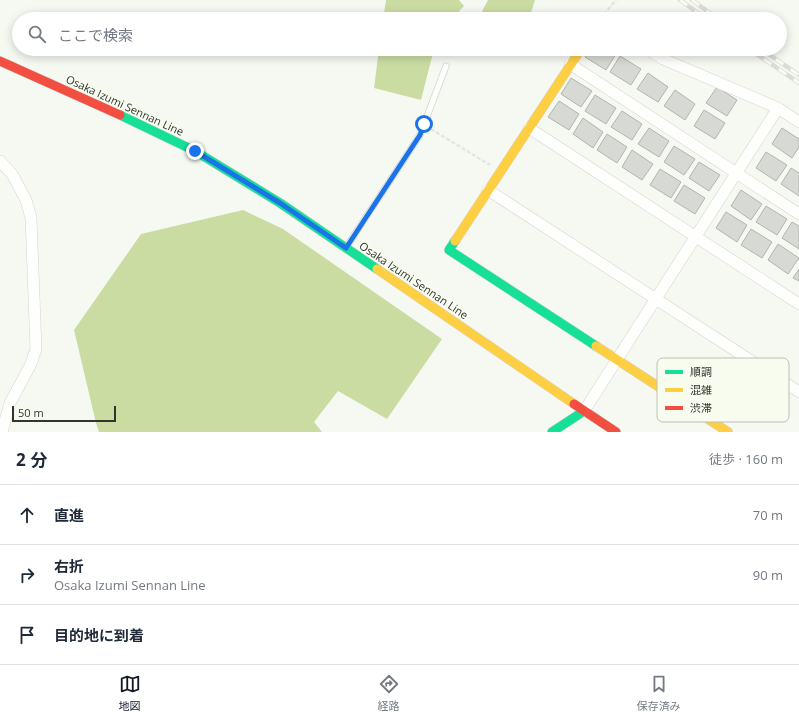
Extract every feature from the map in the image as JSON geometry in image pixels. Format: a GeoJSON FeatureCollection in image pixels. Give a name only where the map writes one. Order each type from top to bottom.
{"type":"FeatureCollection","features":[{"type":"Feature","properties":{"kind":"main road"},"geometry":{"type":"LineString","coordinates":[[576,56],[449,250],[657,386]]}},
{"type":"Feature","properties":{"kind":"main road","name":"Osaka Izumi Sennan Line"},"geometry":{"type":"LineString","coordinates":[[0,61],[195,151],[280,203],[616,432]]}},
{"type":"Feature","properties":{"kind":"main road"},"geometry":{"type":"LineString","coordinates":[[552,432],[584,411]]}},
{"type":"Feature","properties":{"kind":"main road"},"geometry":{"type":"LineString","coordinates":[[713,422],[728,432]]}},
{"type":"Feature","properties":{"kind":"street"},"geometry":{"type":"LineString","coordinates":[[658,56],[778,108],[799,122]]}},
{"type":"Feature","properties":{"kind":"street"},"geometry":{"type":"LineString","coordinates":[[570,64],[799,214]]}},
{"type":"Feature","properties":{"kind":"street"},"geometry":{"type":"LineString","coordinates":[[584,411],[778,108]]}},
{"type":"Feature","properties":{"kind":"street"},"geometry":{"type":"LineString","coordinates":[[529,128],[799,304]]}},
{"type":"Feature","properties":{"kind":"street"},"geometry":{"type":"LineString","coordinates":[[0,162],[12,174],[26,200],[31,218],[36,349],[31,364],[10,403],[2,432]]}},
{"type":"Feature","properties":{"kind":"street"},"geometry":{"type":"LineString","coordinates":[[488,190],[747,358]]}},
{"type":"Feature","properties":{"kind":"street"},"geometry":{"type":"LineString","coordinates":[[789,385],[799,392]]}},
{"type":"Feature","properties":{"kind":"lane"},"geometry":{"type":"LineString","coordinates":[[346,248],[420,135],[446,66]]}},
{"type":"Feature","properties":{"kind":"path"},"geometry":{"type":"LineString","coordinates":[[606,12],[616,0]]}},
{"type":"Feature","properties":{"kind":"path"},"geometry":{"type":"LineString","coordinates":[[424,124],[500,171]]}},
{"type":"Feature","properties":{"kind":"green space"},"geometry":{"type":"Polygon","coordinates":[[[386,0],[459,0],[464,6],[458,12],[384,12],[386,0]]]}},
{"type":"Feature","properties":{"kind":"green space"},"geometry":{"type":"Polygon","coordinates":[[[488,0],[535,0],[531,12],[482,12],[488,0]]]}},
{"type":"Feature","properties":{"kind":"green space"},"geometry":{"type":"Polygon","coordinates":[[[378,56],[432,56],[421,100],[374,88],[378,56]]]}},
{"type":"Feature","properties":{"kind":"green space"},"geometry":{"type":"Polygon","coordinates":[[[243,210],[283,229],[442,339],[387,419],[338,391],[314,422],[322,432],[99,432],[74,330],[141,234],[243,210]]]}},
{"type":"Feature","properties":{"kind":"building"},"geometry":{"type":"Polygon","coordinates":[[[586,56],[615,56],[606,70],[586,56]]]}},
{"type":"Feature","properties":{"kind":"building"},"geometry":{"type":"Polygon","coordinates":[[[620,56],[641,69],[631,85],[610,72],[620,56]]]}},
{"type":"Feature","properties":{"kind":"building"},"geometry":{"type":"Polygon","coordinates":[[[648,73],[668,87],[658,102],[637,89],[648,73]]]}},
{"type":"Feature","properties":{"kind":"building"},"geometry":{"type":"Polygon","coordinates":[[[571,78],[592,91],[581,107],[561,94],[571,78]]]}},
{"type":"Feature","properties":{"kind":"building"},"geometry":{"type":"Polygon","coordinates":[[[717,87],[737,100],[727,116],[706,103],[717,87]]]}},
{"type":"Feature","properties":{"kind":"building"},"geometry":{"type":"Polygon","coordinates":[[[675,90],[695,104],[685,120],[664,106],[675,90]]]}},
{"type":"Feature","properties":{"kind":"building"},"geometry":{"type":"Polygon","coordinates":[[[595,95],[616,108],[606,124],[585,111],[595,95]]]}},
{"type":"Feature","properties":{"kind":"building"},"geometry":{"type":"Polygon","coordinates":[[[559,101],[579,114],[569,130],[548,117],[559,101]]]}},
{"type":"Feature","properties":{"kind":"building"},"geometry":{"type":"Polygon","coordinates":[[[704,110],[725,123],[715,139],[694,126],[704,110]]]}},
{"type":"Feature","properties":{"kind":"building"},"geometry":{"type":"Polygon","coordinates":[[[622,111],[642,124],[632,140],[611,127],[622,111]]]}},
{"type":"Feature","properties":{"kind":"building"},"geometry":{"type":"Polygon","coordinates":[[[583,118],[603,132],[593,148],[573,134],[583,118]]]}},
{"type":"Feature","properties":{"kind":"building"},"geometry":{"type":"Polygon","coordinates":[[[649,128],[669,141],[659,157],[638,144],[649,128]]]}},
{"type":"Feature","properties":{"kind":"building"},"geometry":{"type":"Polygon","coordinates":[[[782,128],[799,139],[799,147],[792,158],[772,144],[782,128]]]}},
{"type":"Feature","properties":{"kind":"building"},"geometry":{"type":"Polygon","coordinates":[[[607,134],[627,147],[617,163],[597,150],[607,134]]]}},
{"type":"Feature","properties":{"kind":"building"},"geometry":{"type":"Polygon","coordinates":[[[674,146],[695,159],[684,175],[664,162],[674,146]]]}},
{"type":"Feature","properties":{"kind":"building"},"geometry":{"type":"Polygon","coordinates":[[[632,150],[653,164],[642,180],[622,167],[632,150]]]}},
{"type":"Feature","properties":{"kind":"building"},"geometry":{"type":"Polygon","coordinates":[[[766,152],[787,165],[776,181],[756,168],[766,152]]]}},
{"type":"Feature","properties":{"kind":"building"},"geometry":{"type":"Polygon","coordinates":[[[699,162],[720,175],[709,191],[689,178],[699,162]]]}},
{"type":"Feature","properties":{"kind":"building"},"geometry":{"type":"Polygon","coordinates":[[[791,168],[799,173],[799,196],[781,184],[791,168]]]}},
{"type":"Feature","properties":{"kind":"building"},"geometry":{"type":"Polygon","coordinates":[[[660,169],[681,182],[671,198],[650,185],[660,169]]]}},
{"type":"Feature","properties":{"kind":"building"},"geometry":{"type":"Polygon","coordinates":[[[684,185],[705,198],[695,214],[674,201],[684,185]]]}},
{"type":"Feature","properties":{"kind":"building"},"geometry":{"type":"Polygon","coordinates":[[[741,190],[762,204],[751,220],[731,206],[741,190]]]}},
{"type":"Feature","properties":{"kind":"building"},"geometry":{"type":"Polygon","coordinates":[[[766,206],[787,219],[777,235],[756,222],[766,206]]]}},
{"type":"Feature","properties":{"kind":"building"},"geometry":{"type":"Polygon","coordinates":[[[726,212],[747,225],[737,242],[716,228],[726,212]]]}},
{"type":"Feature","properties":{"kind":"building"},"geometry":{"type":"Polygon","coordinates":[[[792,222],[799,226],[799,249],[782,238],[792,222]]]}},
{"type":"Feature","properties":{"kind":"building"},"geometry":{"type":"Polygon","coordinates":[[[751,229],[772,242],[762,258],[741,245],[751,229]]]}},
{"type":"Feature","properties":{"kind":"building"},"geometry":{"type":"Polygon","coordinates":[[[778,244],[799,258],[788,274],[768,260],[778,244]]]}},
{"type":"Feature","properties":{"kind":"building"},"geometry":{"type":"Polygon","coordinates":[[[799,269],[799,281],[793,278],[799,269]]]}},
{"type":"Feature","properties":{"kind":"railway"},"geometry":{"type":"LineString","coordinates":[[680,0],[696,12]]}},
{"type":"Feature","properties":{"kind":"railway"},"geometry":{"type":"LineString","coordinates":[[692,0],[708,12]]}},
{"type":"Feature","properties":{"kind":"railway"},"geometry":{"type":"LineString","coordinates":[[759,56],[799,83]]}},
{"type":"Feature","properties":{"kind":"railway"},"geometry":{"type":"LineString","coordinates":[[771,56],[799,75]]}},
{"type":"Feature","properties":{"kind":"traffic: fast"},"geometry":{"type":"LineString","coordinates":[[120,115],[195,151],[280,203],[377,269]]}},
{"type":"Feature","properties":{"kind":"traffic: fast"},"geometry":{"type":"LineString","coordinates":[[455,241],[449,250],[596,346]]}},
{"type":"Feature","properties":{"kind":"traffic: fast"},"geometry":{"type":"LineString","coordinates":[[552,432],[584,411]]}},
{"type":"Feature","properties":{"kind":"traffic: slow"},"geometry":{"type":"LineString","coordinates":[[455,241],[576,56]]}},
{"type":"Feature","properties":{"kind":"traffic: slow"},"geometry":{"type":"LineString","coordinates":[[377,269],[574,404]]}},
{"type":"Feature","properties":{"kind":"traffic: slow"},"geometry":{"type":"LineString","coordinates":[[596,346],[657,386]]}},
{"type":"Feature","properties":{"kind":"traffic: slow"},"geometry":{"type":"LineString","coordinates":[[713,422],[728,432]]}},
{"type":"Feature","properties":{"kind":"traffic: jam"},"geometry":{"type":"LineString","coordinates":[[0,61],[120,115]]}},
{"type":"Feature","properties":{"kind":"traffic: jam"},"geometry":{"type":"LineString","coordinates":[[574,404],[616,432]]}},
{"type":"Feature","properties":{"kind":"route"},"geometry":{"type":"LineString","coordinates":[[195,151],[280,203],[346,248],[420,135],[424,124]]}}]}
